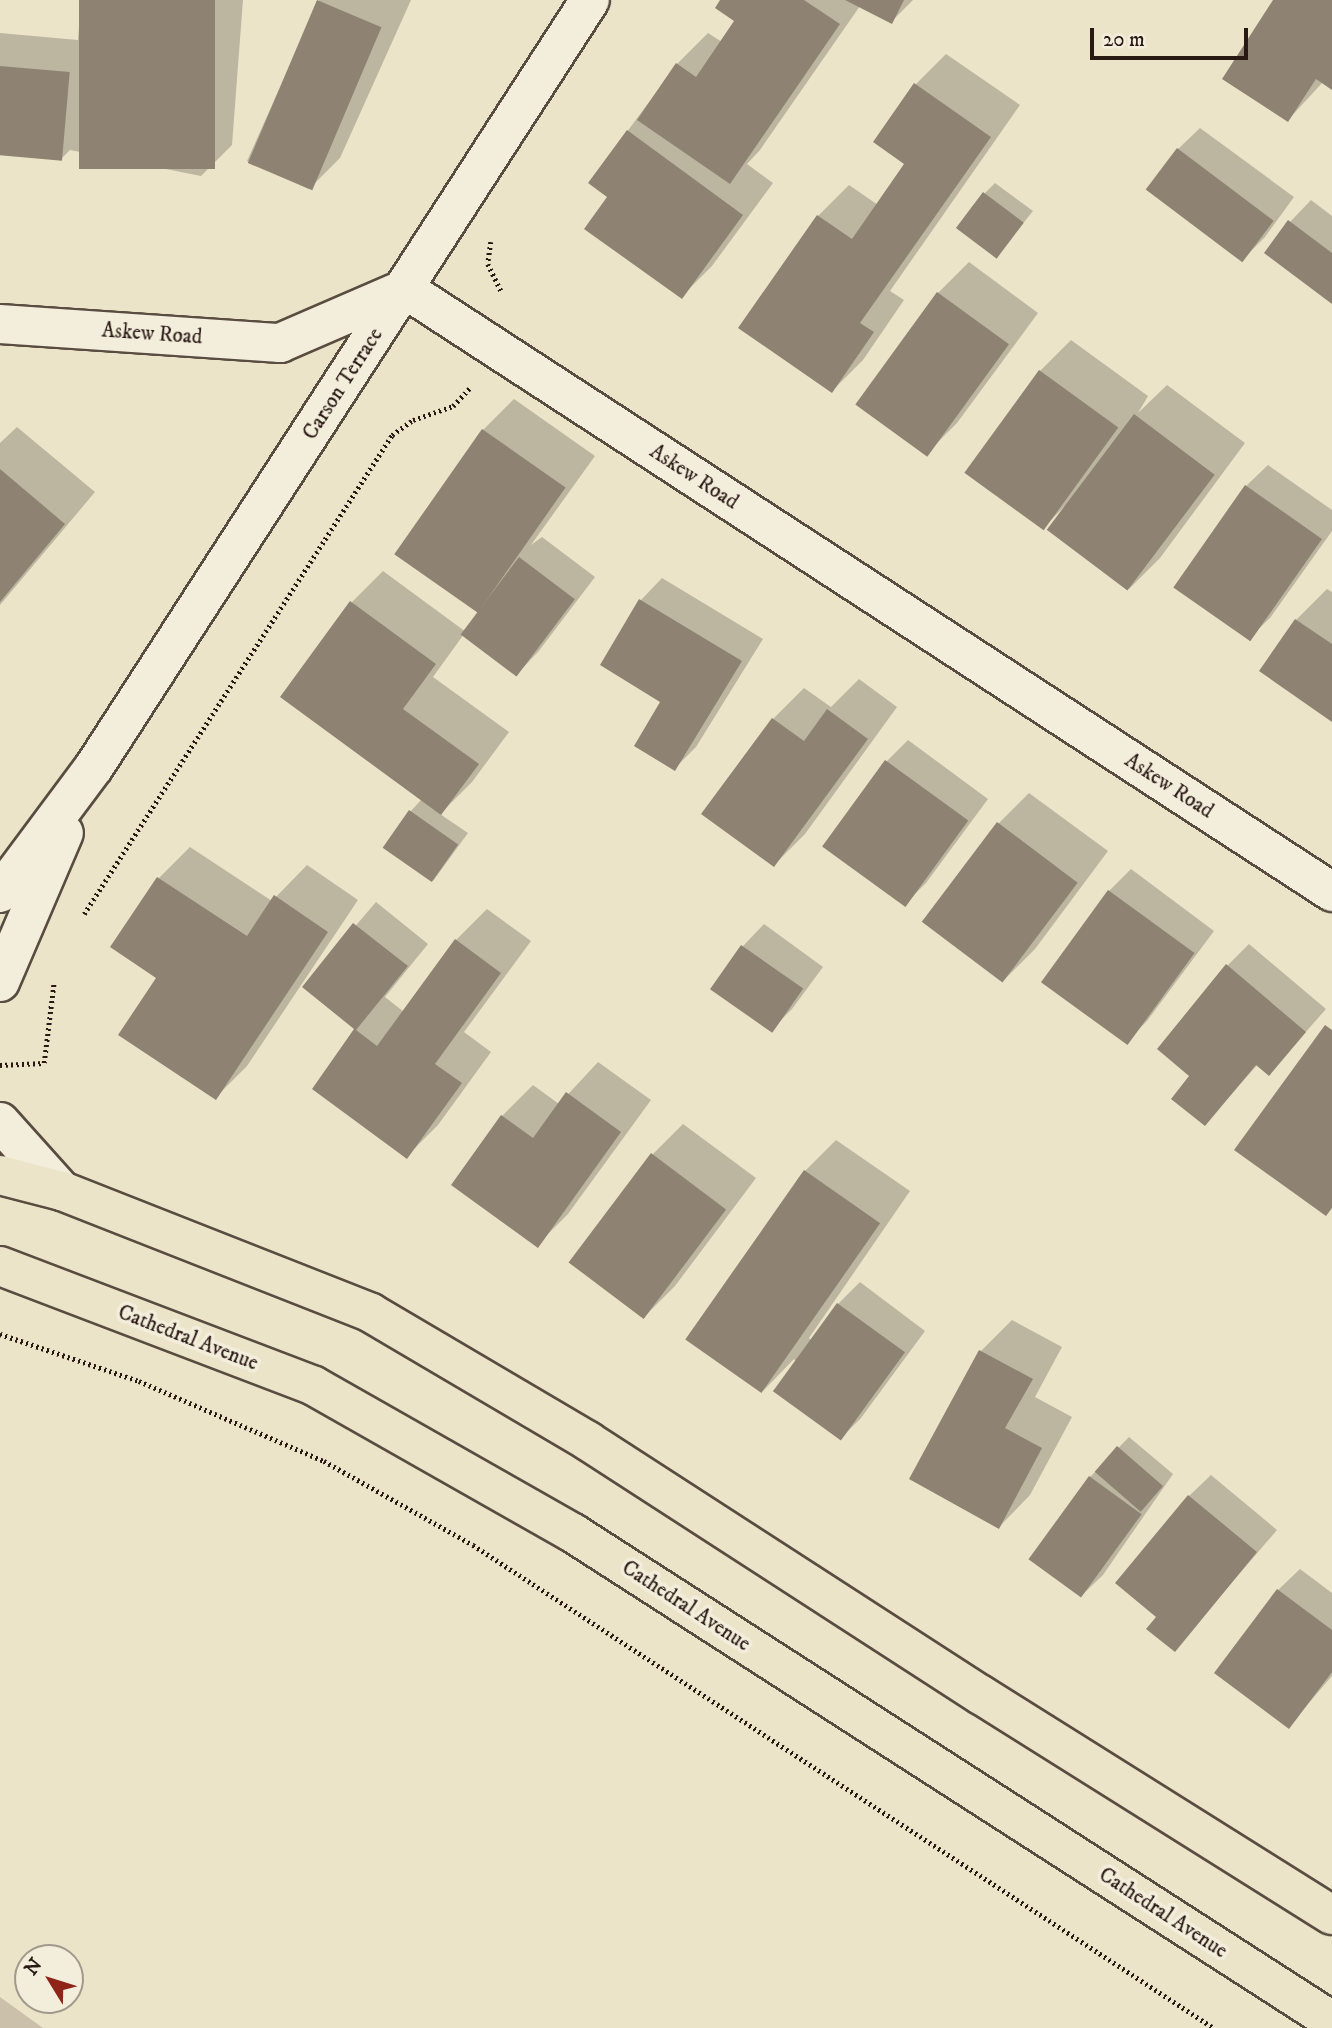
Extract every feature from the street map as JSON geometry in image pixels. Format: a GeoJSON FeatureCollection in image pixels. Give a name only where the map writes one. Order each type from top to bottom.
{"type":"FeatureCollection","features":[{"type":"Feature","properties":{"kind":"main road"},"geometry":{"type":"LineString","coordinates":[[0,1175],[62,1191],[371,1313],[589,1441],[981,1695],[1332,1915]]}},
{"type":"Feature","properties":{"kind":"main road","name":"Cathedral Avenue"},"geometry":{"type":"LineString","coordinates":[[0,1266],[314,1387],[573,1533],[1332,2021]]}},
{"type":"Feature","properties":{"kind":"street","name":"Carson Terrace"},"geometry":{"type":"LineString","coordinates":[[0,893],[94,767],[590,0]]}},
{"type":"Feature","properties":{"kind":"street","name":"Askew Road"},"geometry":{"type":"LineString","coordinates":[[0,324],[280,343],[405,289],[1332,892]]}},
{"type":"Feature","properties":{"kind":"street","name":"Carson Terrace"},"geometry":{"type":"LineString","coordinates":[[0,982],[94,767]]}},
{"type":"Feature","properties":{"kind":"street"},"geometry":{"type":"LineString","coordinates":[[0,1122],[62,1191]]}},
{"type":"Feature","properties":{"kind":"path"},"geometry":{"type":"LineString","coordinates":[[81,919],[392,435],[413,420],[453,406],[475,380]]}},
{"type":"Feature","properties":{"kind":"path"},"geometry":{"type":"LineString","coordinates":[[0,1065],[44,1063],[54,981]]}},
{"type":"Feature","properties":{"kind":"path"},"geometry":{"type":"LineString","coordinates":[[0,1334],[139,1381],[324,1461],[473,1545],[1214,2028]]}},
{"type":"Feature","properties":{"kind":"shaded area"},"geometry":{"type":"Polygon","coordinates":[[[0,1997],[14,2007],[14,2014],[24,2014],[43,2028],[0,2028],[0,1997]]]}},
{"type":"Feature","properties":{"kind":"building"},"geometry":{"type":"Polygon","coordinates":[[[79,0],[215,0],[215,169],[79,169],[79,0]]]}},
{"type":"Feature","properties":{"kind":"building"},"geometry":{"type":"Polygon","coordinates":[[[317,0],[381,27],[312,190],[248,163],[317,0]]]}},
{"type":"Feature","properties":{"kind":"building"},"geometry":{"type":"Polygon","coordinates":[[[720,0],[804,0],[840,24],[730,184],[637,120],[676,63],[696,77],[734,21],[715,8],[720,0]]]}},
{"type":"Feature","properties":{"kind":"building"},"geometry":{"type":"Polygon","coordinates":[[[845,0],[904,0],[892,24],[845,0]]]}},
{"type":"Feature","properties":{"kind":"building"},"geometry":{"type":"Polygon","coordinates":[[[1273,0],[1332,0],[1332,90],[1316,79],[1288,122],[1222,79],[1273,0]]]}},
{"type":"Feature","properties":{"kind":"building"},"geometry":{"type":"Polygon","coordinates":[[[0,66],[70,72],[62,161],[0,155],[0,66]]]}},
{"type":"Feature","properties":{"kind":"building"},"geometry":{"type":"Polygon","coordinates":[[[914,83],[991,137],[860,323],[874,332],[832,393],[738,328],[817,215],[852,239],[904,164],[873,142],[914,83]]]}},
{"type":"Feature","properties":{"kind":"building"},"geometry":{"type":"Polygon","coordinates":[[[627,130],[743,215],[682,299],[584,229],[607,197],[588,183],[627,130]]]}},
{"type":"Feature","properties":{"kind":"building"},"geometry":{"type":"Polygon","coordinates":[[[1177,148],[1274,221],[1242,262],[1146,190],[1177,148]]]}},
{"type":"Feature","properties":{"kind":"building"},"geometry":{"type":"Polygon","coordinates":[[[983,192],[1024,223],[997,259],[956,228],[983,192]]]}},
{"type":"Feature","properties":{"kind":"building"},"geometry":{"type":"Polygon","coordinates":[[[1288,220],[1332,253],[1332,304],[1264,253],[1288,220]]]}},
{"type":"Feature","properties":{"kind":"building"},"geometry":{"type":"Polygon","coordinates":[[[937,292],[1009,344],[927,457],[855,404],[937,292]]]}},
{"type":"Feature","properties":{"kind":"building"},"geometry":{"type":"Polygon","coordinates":[[[1039,370],[1118,428],[1044,530],[964,473],[1039,370]]]}},
{"type":"Feature","properties":{"kind":"building"},"geometry":{"type":"Polygon","coordinates":[[[1134,414],[1215,475],[1127,591],[1047,530],[1134,414]]]}},
{"type":"Feature","properties":{"kind":"building"},"geometry":{"type":"Polygon","coordinates":[[[482,429],[566,488],[478,613],[394,554],[482,429]]]}},
{"type":"Feature","properties":{"kind":"building"},"geometry":{"type":"Polygon","coordinates":[[[0,469],[65,524],[0,602],[0,469]]]}},
{"type":"Feature","properties":{"kind":"building"},"geometry":{"type":"Polygon","coordinates":[[[1245,485],[1322,539],[1250,641],[1173,587],[1245,485]]]}},
{"type":"Feature","properties":{"kind":"building"},"geometry":{"type":"Polygon","coordinates":[[[519,557],[575,599],[517,677],[461,634],[519,557]]]}},
{"type":"Feature","properties":{"kind":"building"},"geometry":{"type":"Polygon","coordinates":[[[639,599],[742,661],[675,771],[634,746],[660,702],[600,665],[639,599]]]}},
{"type":"Feature","properties":{"kind":"building"},"geometry":{"type":"Polygon","coordinates":[[[350,601],[436,664],[403,709],[479,764],[441,815],[280,697],[350,601]]]}},
{"type":"Feature","properties":{"kind":"building"},"geometry":{"type":"Polygon","coordinates":[[[1295,619],[1332,644],[1332,722],[1259,671],[1295,619]]]}},
{"type":"Feature","properties":{"kind":"building"},"geometry":{"type":"Polygon","coordinates":[[[827,709],[868,739],[774,867],[701,814],[772,718],[804,741],[827,709]]]}},
{"type":"Feature","properties":{"kind":"building"},"geometry":{"type":"Polygon","coordinates":[[[885,760],[968,821],[905,907],[822,847],[885,760]]]}},
{"type":"Feature","properties":{"kind":"building"},"geometry":{"type":"Polygon","coordinates":[[[409,810],[458,844],[432,882],[383,848],[409,810]]]}},
{"type":"Feature","properties":{"kind":"building"},"geometry":{"type":"Polygon","coordinates":[[[997,822],[1078,883],[1002,983],[922,922],[997,822]]]}},
{"type":"Feature","properties":{"kind":"building"},"geometry":{"type":"Polygon","coordinates":[[[157,877],[247,936],[274,895],[328,932],[216,1100],[118,1035],[156,978],[110,947],[157,877]]]}},
{"type":"Feature","properties":{"kind":"building"},"geometry":{"type":"Polygon","coordinates":[[[1108,890],[1195,953],[1128,1045],[1041,982],[1108,890]]]}},
{"type":"Feature","properties":{"kind":"building"},"geometry":{"type":"Polygon","coordinates":[[[353,923],[408,966],[356,1030],[377,1046],[455,939],[501,973],[435,1064],[462,1083],[407,1159],[312,1089],[354,1029],[302,987],[353,923]]]}},
{"type":"Feature","properties":{"kind":"building"},"geometry":{"type":"Polygon","coordinates":[[[741,945],[803,989],[772,1033],[710,989],[741,945]]]}},
{"type":"Feature","properties":{"kind":"building"},"geometry":{"type":"Polygon","coordinates":[[[1226,964],[1306,1032],[1269,1076],[1256,1065],[1205,1126],[1171,1099],[1189,1076],[1157,1049],[1226,964]]]}},
{"type":"Feature","properties":{"kind":"building"},"geometry":{"type":"Polygon","coordinates":[[[1325,1025],[1332,1030],[1332,1208],[1326,1216],[1234,1150],[1325,1025]]]}},
{"type":"Feature","properties":{"kind":"building"},"geometry":{"type":"Polygon","coordinates":[[[566,1092],[621,1132],[538,1248],[451,1185],[501,1115],[533,1138],[566,1092]]]}},
{"type":"Feature","properties":{"kind":"building"},"geometry":{"type":"Polygon","coordinates":[[[651,1153],[726,1210],[644,1319],[569,1262],[651,1153]]]}},
{"type":"Feature","properties":{"kind":"building"},"geometry":{"type":"Polygon","coordinates":[[[804,1170],[880,1223],[761,1393],[685,1340],[804,1170]]]}},
{"type":"Feature","properties":{"kind":"building"},"geometry":{"type":"Polygon","coordinates":[[[837,1303],[905,1352],[841,1441],[773,1391],[837,1303]]]}},
{"type":"Feature","properties":{"kind":"building"},"geometry":{"type":"Polygon","coordinates":[[[979,1350],[1033,1379],[1005,1428],[1042,1448],[999,1529],[909,1479],[979,1350]]]}},
{"type":"Feature","properties":{"kind":"building"},"geometry":{"type":"Polygon","coordinates":[[[1117,1446],[1163,1486],[1141,1512],[1095,1472],[1117,1446]]]}},
{"type":"Feature","properties":{"kind":"building"},"geometry":{"type":"Polygon","coordinates":[[[1089,1476],[1142,1514],[1081,1598],[1028,1559],[1089,1476]]]}},
{"type":"Feature","properties":{"kind":"building"},"geometry":{"type":"Polygon","coordinates":[[[1188,1495],[1257,1552],[1175,1652],[1146,1629],[1156,1617],[1115,1583],[1188,1495]]]}},
{"type":"Feature","properties":{"kind":"building"},"geometry":{"type":"Polygon","coordinates":[[[1277,1589],[1332,1630],[1332,1672],[1289,1729],[1214,1673],[1277,1589]]]}}]}
